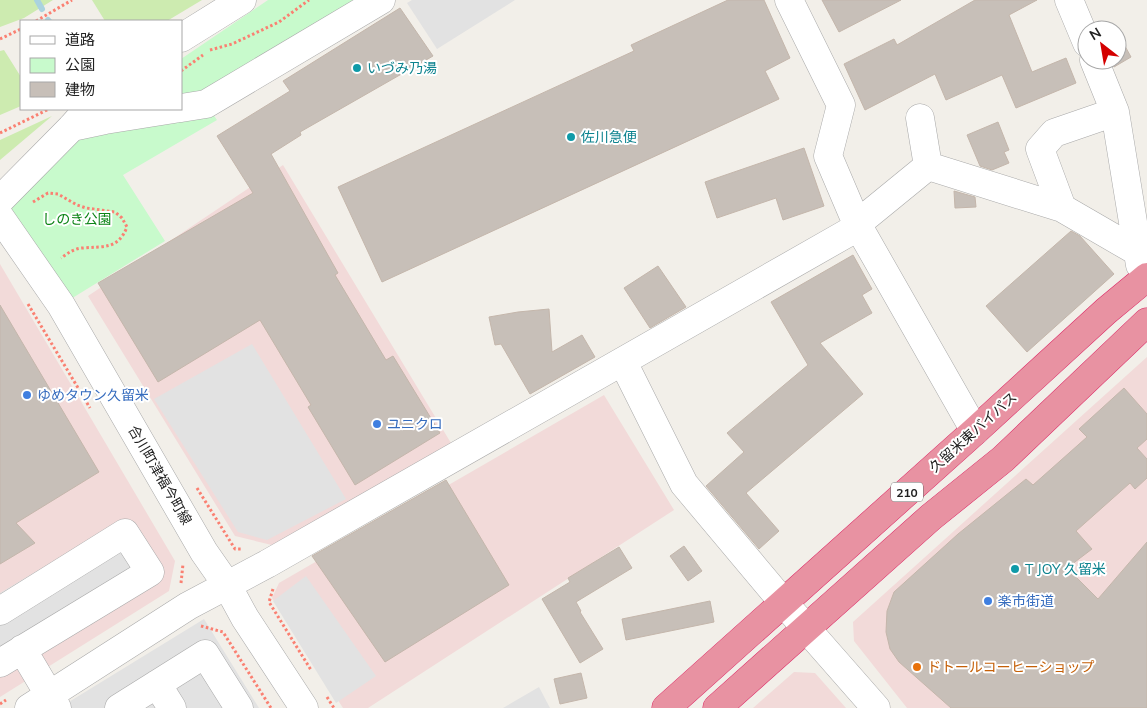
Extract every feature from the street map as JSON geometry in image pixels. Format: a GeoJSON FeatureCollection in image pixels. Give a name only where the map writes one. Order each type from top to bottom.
{"type":"FeatureCollection","features":[{"type":"Feature","properties":{"kind":"highway","name":"久留米東バイパス"},"geometry":{"type":"LineString","coordinates":[[666,708],[1106,311],[1145,281]]}},
{"type":"Feature","properties":{"kind":"highway","name":"210"},"geometry":{"type":"LineString","coordinates":[[717,708],[932,517],[1003,459],[1147,322]]}},
{"type":"Feature","properties":{"kind":"street"},"geometry":{"type":"LineString","coordinates":[[182,37],[242,0]]}},
{"type":"Feature","properties":{"kind":"street"},"geometry":{"type":"LineString","coordinates":[[182,108],[206,104],[381,0]]}},
{"type":"Feature","properties":{"kind":"street"},"geometry":{"type":"LineString","coordinates":[[790,0],[840,105],[828,156],[858,225],[975,431]]}},
{"type":"Feature","properties":{"kind":"street"},"geometry":{"type":"LineString","coordinates":[[1069,0],[1077,20]]}},
{"type":"Feature","properties":{"kind":"street"},"geometry":{"type":"LineString","coordinates":[[1098,70],[1115,112],[1138,252],[1145,281]]}},
{"type":"Feature","properties":{"kind":"street"},"geometry":{"type":"LineString","coordinates":[[0,200],[80,118],[105,120],[168,110]]}},
{"type":"Feature","properties":{"kind":"street"},"geometry":{"type":"LineString","coordinates":[[1062,208],[1040,149],[1054,133],[1115,112]]}},
{"type":"Feature","properties":{"kind":"street"},"geometry":{"type":"LineString","coordinates":[[920,118],[928,166]]}},
{"type":"Feature","properties":{"kind":"street"},"geometry":{"type":"LineString","coordinates":[[0,611],[125,533],[150,572],[11,656],[46,704],[188,606],[267,564],[623,362],[858,225],[928,166]]}},
{"type":"Feature","properties":{"kind":"street"},"geometry":{"type":"LineString","coordinates":[[928,166],[1062,208],[1138,252]]}},
{"type":"Feature","properties":{"kind":"street","name":"合川町津福今町線"},"geometry":{"type":"LineString","coordinates":[[0,217],[61,305],[204,552],[227,585],[245,618],[314,700]]}},
{"type":"Feature","properties":{"kind":"street"},"geometry":{"type":"LineString","coordinates":[[623,362],[684,484],[783,602],[876,708]]}},
{"type":"Feature","properties":{"kind":"street"},"geometry":{"type":"LineString","coordinates":[[119,708],[205,654],[239,708]]}},
{"type":"Feature","properties":{"kind":"street"},"geometry":{"type":"LineString","coordinates":[[157,684],[172,708]]}},
{"type":"Feature","properties":{"kind":"path"},"geometry":{"type":"LineString","coordinates":[[38,20],[72,0]]}},
{"type":"Feature","properties":{"kind":"path"},"geometry":{"type":"LineString","coordinates":[[182,70],[210,50],[232,44],[279,22],[309,0]]}},
{"type":"Feature","properties":{"kind":"path"},"geometry":{"type":"LineString","coordinates":[[0,39],[20,29]]}},
{"type":"Feature","properties":{"kind":"path"},"geometry":{"type":"LineString","coordinates":[[0,133],[47,110]]}},
{"type":"Feature","properties":{"kind":"path"},"geometry":{"type":"LineString","coordinates":[[28,205],[48,193],[58,194],[78,205],[115,212],[122,218],[126,227],[123,237],[103,248],[74,250],[62,258]]}},
{"type":"Feature","properties":{"kind":"path"},"geometry":{"type":"LineString","coordinates":[[25,299],[91,410]]}},
{"type":"Feature","properties":{"kind":"path"},"geometry":{"type":"LineString","coordinates":[[228,539],[235,549],[249,548]]}},
{"type":"Feature","properties":{"kind":"path"},"geometry":{"type":"LineString","coordinates":[[180,592],[183,564]]}},
{"type":"Feature","properties":{"kind":"path"},"geometry":{"type":"LineString","coordinates":[[274,587],[269,602],[314,676]]}},
{"type":"Feature","properties":{"kind":"path"},"geometry":{"type":"LineString","coordinates":[[314,700],[334,708]]}},
{"type":"Feature","properties":{"kind":"shaded area"},"geometry":{"type":"Polygon","coordinates":[[[412,0],[515,0],[437,49],[407,3],[412,0]]]}},
{"type":"Feature","properties":{"kind":"shaded area"},"geometry":{"type":"Polygon","coordinates":[[[283,165],[454,448],[276,546],[235,536],[88,296],[283,165]]]}},
{"type":"Feature","properties":{"kind":"shaded area"},"geometry":{"type":"Polygon","coordinates":[[[0,264],[175,561],[169,591],[0,697],[0,264]]]}},
{"type":"Feature","properties":{"kind":"shaded area"},"geometry":{"type":"Polygon","coordinates":[[[252,344],[346,499],[267,540],[238,532],[154,399],[252,344]]]}},
{"type":"Feature","properties":{"kind":"shaded area","name":"楽市街道"},"geometry":{"type":"Polygon","coordinates":[[[1147,357],[1147,708],[907,708],[854,641],[853,622],[1147,357]]]}},
{"type":"Feature","properties":{"kind":"shaded area"},"geometry":{"type":"Polygon","coordinates":[[[604,395],[674,510],[368,708],[343,708],[272,598],[279,583],[604,395]]]}},
{"type":"Feature","properties":{"kind":"shaded area"},"geometry":{"type":"Polygon","coordinates":[[[124,519],[158,575],[0,670],[0,593],[124,519]]]}},
{"type":"Feature","properties":{"kind":"shaded area"},"geometry":{"type":"Polygon","coordinates":[[[306,576],[376,676],[336,703],[273,601],[306,576]]]}},
{"type":"Feature","properties":{"kind":"shaded area"},"geometry":{"type":"Polygon","coordinates":[[[204,619],[259,708],[59,708],[204,619]]]}},
{"type":"Feature","properties":{"kind":"shaded area"},"geometry":{"type":"Polygon","coordinates":[[[794,672],[815,673],[846,708],[753,708],[794,672]]]}},
{"type":"Feature","properties":{"kind":"shaded area"},"geometry":{"type":"Polygon","coordinates":[[[539,687],[550,708],[503,708],[539,687]]]}},
{"type":"Feature","properties":{"kind":"green space"},"geometry":{"type":"Polygon","coordinates":[[[0,0],[53,0],[24,18],[0,27],[0,0]]]}},
{"type":"Feature","properties":{"kind":"green space"},"geometry":{"type":"Polygon","coordinates":[[[92,0],[202,0],[169,20],[104,20],[92,0]]]}},
{"type":"Feature","properties":{"kind":"green space"},"geometry":{"type":"Polygon","coordinates":[[[268,0],[369,0],[243,74],[182,101],[182,58],[268,0]]]}},
{"type":"Feature","properties":{"kind":"green space"},"geometry":{"type":"Polygon","coordinates":[[[4,50],[20,75],[20,106],[0,115],[0,51],[4,50]]]}},
{"type":"Feature","properties":{"kind":"green space","name":"しのき公園"},"geometry":{"type":"Polygon","coordinates":[[[206,104],[217,120],[123,175],[165,241],[61,305],[0,217],[72,127],[171,110],[182,110],[182,108],[206,104]]]}},
{"type":"Feature","properties":{"kind":"green space"},"geometry":{"type":"Polygon","coordinates":[[[52,116],[0,160],[0,140],[52,116]]]}},
{"type":"Feature","properties":{"kind":"building","name":"佐川急便"},"geometry":{"type":"Polygon","coordinates":[[[728,0],[764,0],[790,58],[765,71],[779,99],[382,282],[338,187],[634,51],[631,45],[728,0]]]}},
{"type":"Feature","properties":{"kind":"building"},"geometry":{"type":"Polygon","coordinates":[[[822,0],[901,0],[839,32],[822,0]]]}},
{"type":"Feature","properties":{"kind":"building"},"geometry":{"type":"Polygon","coordinates":[[[975,0],[1037,0],[1009,15],[1032,72],[1066,58],[1076,83],[1016,108],[1002,75],[946,100],[935,74],[865,110],[844,64],[894,39],[897,45],[975,0]]]}},
{"type":"Feature","properties":{"kind":"building"},"geometry":{"type":"Polygon","coordinates":[[[400,8],[433,56],[300,132],[301,135],[271,154],[338,273],[335,275],[386,360],[393,356],[440,433],[355,485],[308,407],[311,405],[260,320],[158,382],[98,283],[253,193],[217,136],[290,91],[283,81],[400,8]]]}},
{"type":"Feature","properties":{"kind":"building"},"geometry":{"type":"Polygon","coordinates":[[[1127,50],[1131,57],[1127,59],[1127,50]]]}},
{"type":"Feature","properties":{"kind":"building"},"geometry":{"type":"Polygon","coordinates":[[[998,122],[1009,150],[1004,152],[1009,163],[992,170],[980,166],[967,135],[998,122]]]}},
{"type":"Feature","properties":{"kind":"building"},"geometry":{"type":"Polygon","coordinates":[[[804,148],[824,206],[783,220],[776,198],[717,218],[705,182],[804,148]]]}},
{"type":"Feature","properties":{"kind":"building"},"geometry":{"type":"Polygon","coordinates":[[[954,191],[975,197],[976,207],[955,208],[954,191]]]}},
{"type":"Feature","properties":{"kind":"building"},"geometry":{"type":"Polygon","coordinates":[[[1071,231],[1080,236],[1114,274],[1027,352],[986,306],[1071,231]]]}},
{"type":"Feature","properties":{"kind":"building"},"geometry":{"type":"Polygon","coordinates":[[[853,255],[872,289],[862,295],[872,313],[820,343],[863,394],[746,493],[779,531],[759,549],[706,486],[744,452],[727,433],[808,365],[771,302],[853,255]]]}},
{"type":"Feature","properties":{"kind":"building"},"geometry":{"type":"Polygon","coordinates":[[[658,266],[686,307],[650,328],[624,288],[658,266]]]}},
{"type":"Feature","properties":{"kind":"building","name":"ゆめタウン久留米"},"geometry":{"type":"Polygon","coordinates":[[[0,305],[99,472],[16,523],[35,543],[0,564],[0,305]]]}},
{"type":"Feature","properties":{"kind":"building"},"geometry":{"type":"Polygon","coordinates":[[[549,309],[552,352],[582,335],[595,357],[530,394],[501,344],[495,345],[489,317],[549,309]]]}},
{"type":"Feature","properties":{"kind":"building","name":"楽市街道"},"geometry":{"type":"Polygon","coordinates":[[[1124,388],[1147,414],[1147,439],[1137,448],[1147,459],[1147,478],[1135,489],[1130,483],[1076,531],[1092,549],[1067,568],[1098,599],[1147,542],[1147,708],[951,708],[899,662],[890,649],[886,632],[887,611],[894,592],[958,534],[1026,479],[1033,485],[1087,437],[1079,429],[1124,388]]]}},
{"type":"Feature","properties":{"kind":"building"},"geometry":{"type":"Polygon","coordinates":[[[446,480],[509,585],[385,662],[312,556],[446,480]]]}},
{"type":"Feature","properties":{"kind":"building"},"geometry":{"type":"Polygon","coordinates":[[[684,546],[702,571],[688,581],[670,556],[684,546]]]}},
{"type":"Feature","properties":{"kind":"building"},"geometry":{"type":"Polygon","coordinates":[[[619,547],[632,568],[576,602],[580,612],[603,649],[580,663],[542,599],[570,582],[568,578],[619,547]]]}},
{"type":"Feature","properties":{"kind":"building"},"geometry":{"type":"Polygon","coordinates":[[[710,601],[714,622],[626,640],[622,619],[710,601]]]}},
{"type":"Feature","properties":{"kind":"building"},"geometry":{"type":"Polygon","coordinates":[[[581,673],[587,698],[560,704],[554,679],[581,673]]]}},
{"type":"Feature","properties":{"kind":"waterway"},"geometry":{"type":"LineString","coordinates":[[37,0],[42,9]]}},
{"type":"Feature","properties":{"kind":"place","name":"いづみ乃湯"},"geometry":{"type":"Point","coordinates":[357,68]}},
{"type":"Feature","properties":{"kind":"place","name":"佐川急便"},"geometry":{"type":"Point","coordinates":[571,137]}},
{"type":"Feature","properties":{"kind":"place","name":"ゆめタウン久留米"},"geometry":{"type":"Point","coordinates":[27,395]}},
{"type":"Feature","properties":{"kind":"place","name":"ユニクロ"},"geometry":{"type":"Point","coordinates":[377,424]}},
{"type":"Feature","properties":{"kind":"place","name":"T JOY 久留米"},"geometry":{"type":"Point","coordinates":[1015,569]}},
{"type":"Feature","properties":{"kind":"place","name":"楽市街道"},"geometry":{"type":"Point","coordinates":[988,601]}},
{"type":"Feature","properties":{"kind":"place","name":"ドトールコーヒーショップ"},"geometry":{"type":"Point","coordinates":[917,667]}}]}
